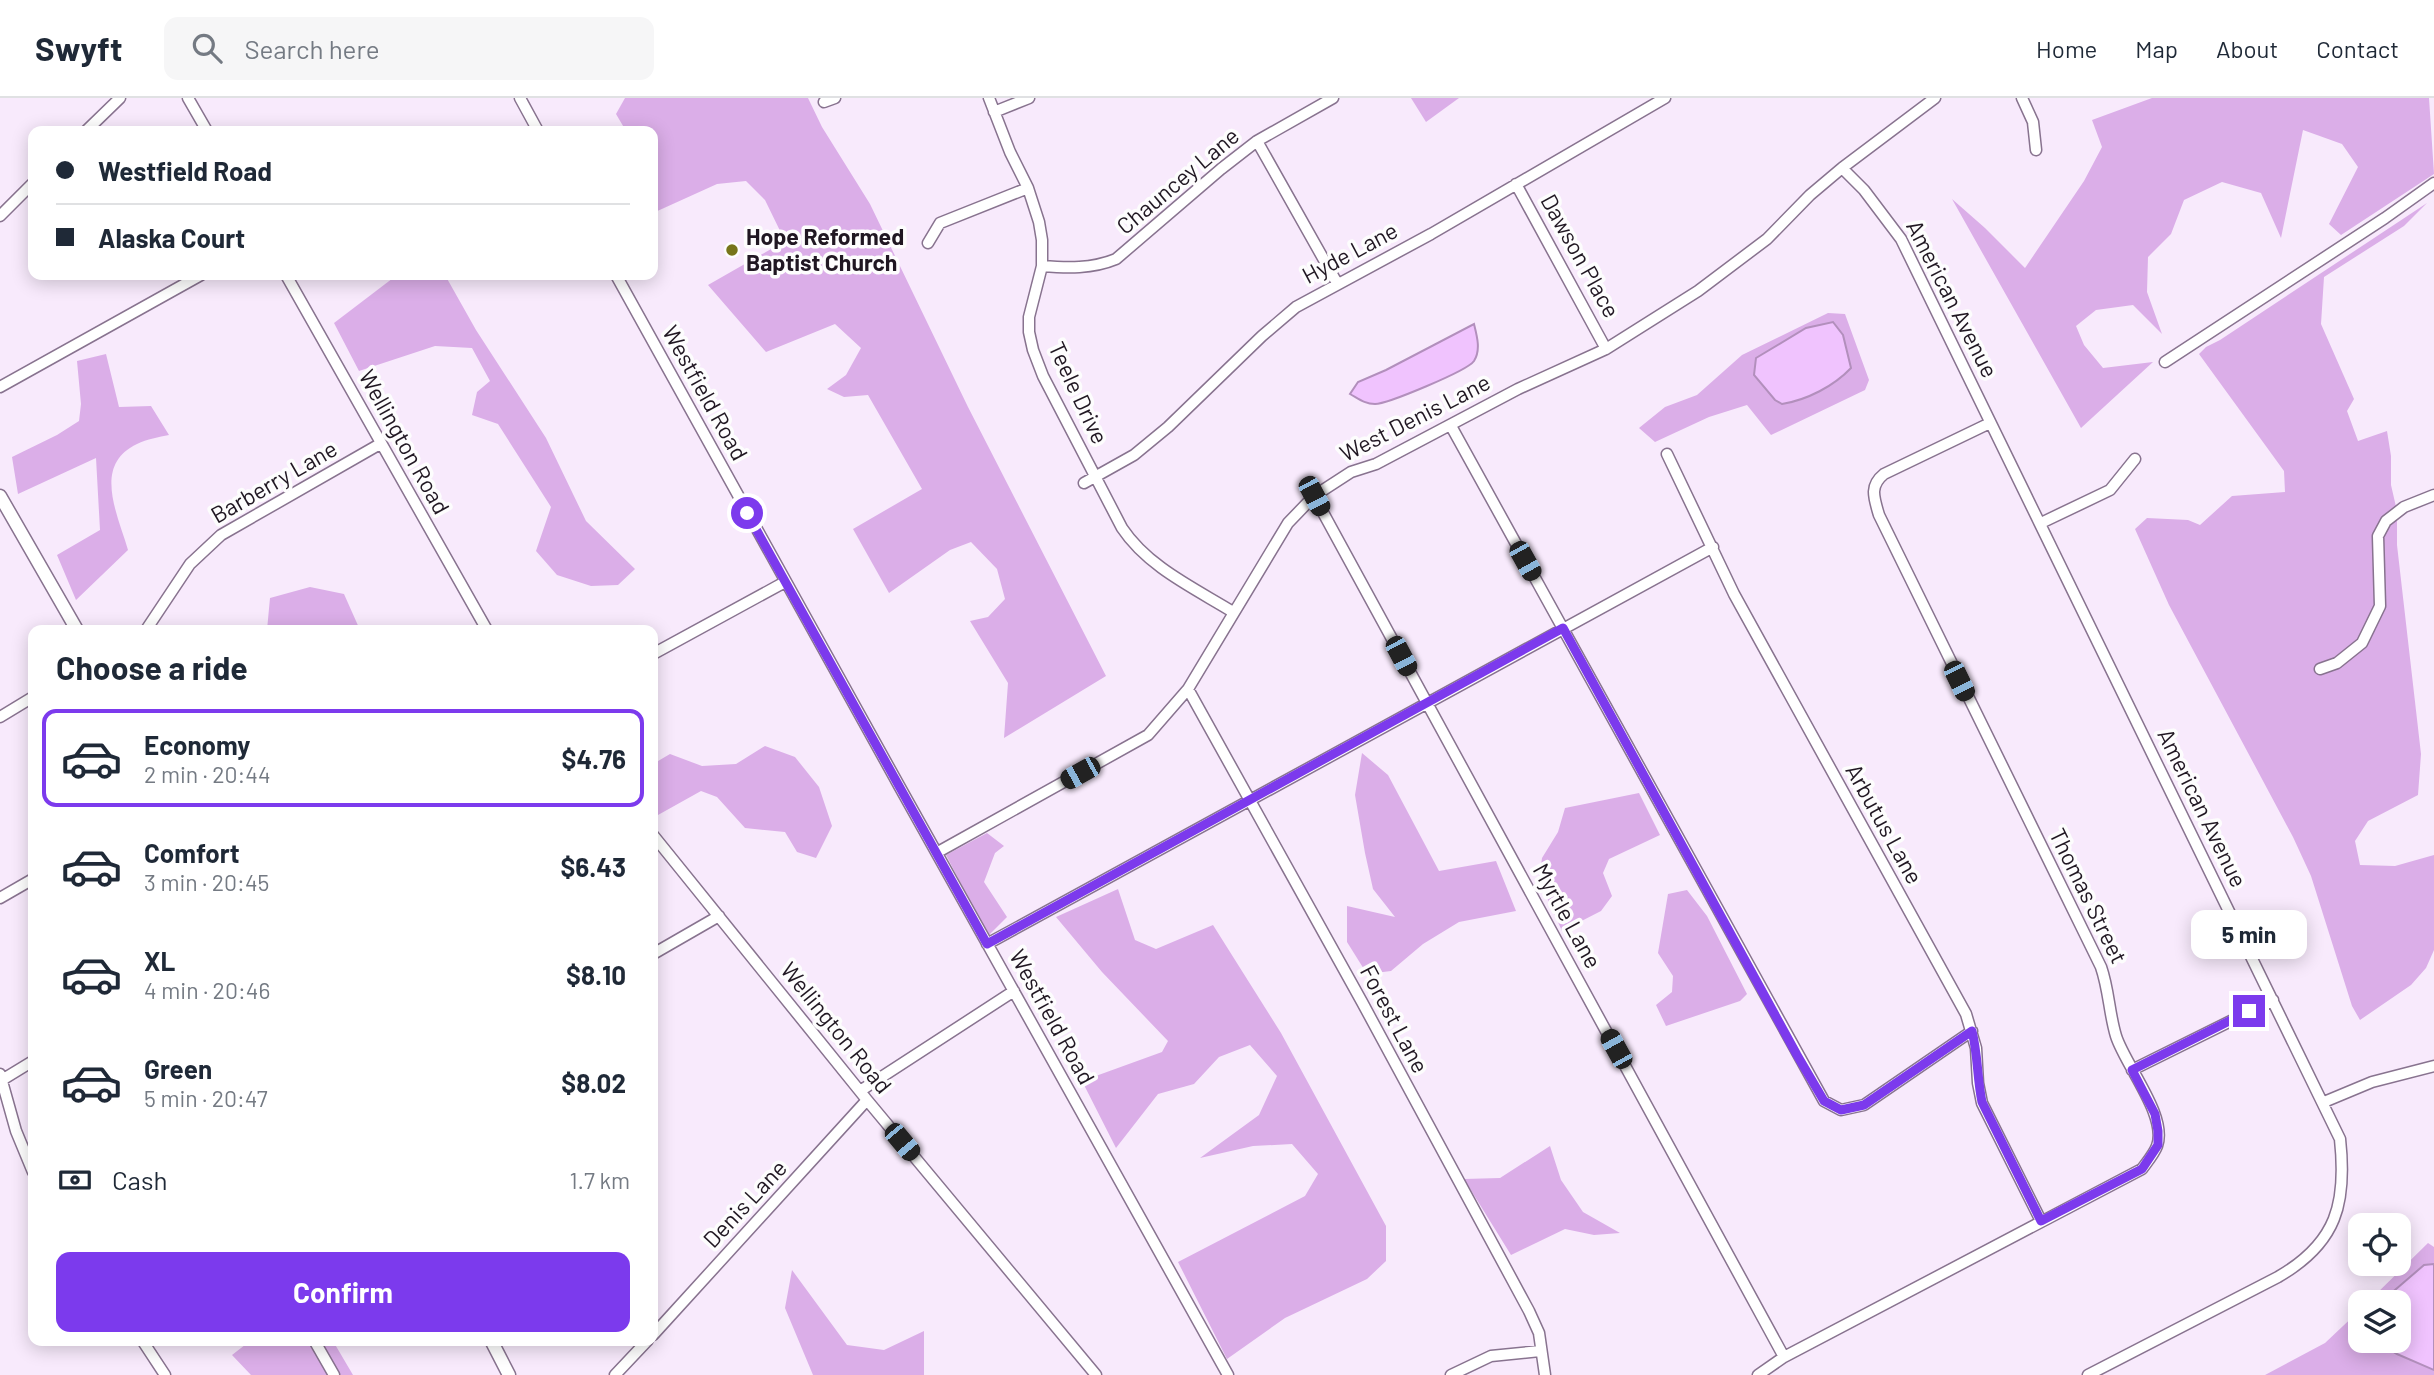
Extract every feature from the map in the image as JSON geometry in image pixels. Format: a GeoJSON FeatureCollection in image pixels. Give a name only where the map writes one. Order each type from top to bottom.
{"type":"FeatureCollection","features":[{"type":"Feature","properties":{"kind":"street"},"geometry":{"type":"LineString","coordinates":[[91,126],[120,98]]}},
{"type":"Feature","properties":{"kind":"street"},"geometry":{"type":"LineString","coordinates":[[188,98],[203,126]]}},
{"type":"Feature","properties":{"kind":"street"},"geometry":{"type":"LineString","coordinates":[[520,98],[535,126]]}},
{"type":"Feature","properties":{"kind":"street","name":"Teele Drive"},"geometry":{"type":"LineString","coordinates":[[989,98],[1010,152],[1028,188],[1039,222],[1042,266],[1029,317],[1028,332],[1043,376],[1134,545],[1155,563],[1233,612]]}},
{"type":"Feature","properties":{"kind":"street"},"geometry":{"type":"LineString","coordinates":[[995,112],[1029,98]]}},
{"type":"Feature","properties":{"kind":"street","name":"Chauncey Lane"},"geometry":{"type":"LineString","coordinates":[[1042,266],[1073,268],[1099,265],[1116,259],[1257,141],[1333,98]]}},
{"type":"Feature","properties":{"kind":"street","name":"Hyde Lane"},"geometry":{"type":"LineString","coordinates":[[1084,484],[1135,455],[1296,307],[1431,234],[1665,98]]}},
{"type":"Feature","properties":{"kind":"street","name":"West Denis Lane"},"geometry":{"type":"LineString","coordinates":[[937,852],[1148,735],[1188,689],[1288,523],[1314,496],[1351,472],[1376,464],[1518,389],[1606,349],[1698,291],[1767,239],[1810,195],[1842,168],[1935,98]]}},
{"type":"Feature","properties":{"kind":"street"},"geometry":{"type":"LineString","coordinates":[[2022,98],[2033,122],[2036,150]]}},
{"type":"Feature","properties":{"kind":"street"},"geometry":{"type":"LineString","coordinates":[[1257,141],[1337,283]]}},
{"type":"Feature","properties":{"kind":"street","name":"American Avenue"},"geometry":{"type":"LineString","coordinates":[[1842,168],[1864,190],[1901,239],[2340,1139],[2344,1172],[2342,1194],[2331,1226],[2305,1259],[2278,1277],[2088,1375]]}},
{"type":"Feature","properties":{"kind":"street"},"geometry":{"type":"LineString","coordinates":[[2165,362],[2434,183]]}},
{"type":"Feature","properties":{"kind":"street","name":"Dawson Place"},"geometry":{"type":"LineString","coordinates":[[1517,184],[1606,349]]}},
{"type":"Feature","properties":{"kind":"street"},"geometry":{"type":"LineString","coordinates":[[0,216],[28,188]]}},
{"type":"Feature","properties":{"kind":"street"},"geometry":{"type":"LineString","coordinates":[[928,243],[940,223],[1028,188]]}},
{"type":"Feature","properties":{"kind":"street"},"geometry":{"type":"LineString","coordinates":[[0,387],[192,280]]}},
{"type":"Feature","properties":{"kind":"street","name":"Wellington Road"},"geometry":{"type":"LineString","coordinates":[[289,280],[484,625]]}},
{"type":"Feature","properties":{"kind":"street","name":"Westfield Road"},"geometry":{"type":"LineString","coordinates":[[619,280],[1227,1375]]}},
{"type":"Feature","properties":{"kind":"street","name":"Thomas Street"},"geometry":{"type":"LineString","coordinates":[[1758,1375],[1784,1357],[2142,1169],[2158,1145],[2155,1114],[2116,1035],[2101,967],[1925,613],[1879,515],[1872,490],[1876,481],[1884,474],[1990,423]]}},
{"type":"Feature","properties":{"kind":"street"},"geometry":{"type":"LineString","coordinates":[[1451,426],[1824,1101],[1841,1110],[1864,1105],[1972,1031]]}},
{"type":"Feature","properties":{"kind":"street","name":"Barberry Lane"},"geometry":{"type":"LineString","coordinates":[[149,625],[184,572],[221,535],[380,444]]}},
{"type":"Feature","properties":{"kind":"street","name":"Arbutus Lane"},"geometry":{"type":"LineString","coordinates":[[1667,454],[1734,594],[1966,1014],[1976,1048],[1982,1102],[2041,1221]]}},
{"type":"Feature","properties":{"kind":"street"},"geometry":{"type":"LineString","coordinates":[[2041,523],[2110,490],[2135,459]]}},
{"type":"Feature","properties":{"kind":"street"},"geometry":{"type":"LineString","coordinates":[[2319,669],[2337,663],[2362,643],[2380,606],[2378,536],[2386,521],[2404,507],[2434,495]]}},
{"type":"Feature","properties":{"kind":"street"},"geometry":{"type":"LineString","coordinates":[[0,496],[74,625]]}},
{"type":"Feature","properties":{"kind":"street","name":"Myrtle Lane"},"geometry":{"type":"LineString","coordinates":[[1314,496],[1784,1357]]}},
{"type":"Feature","properties":{"kind":"street"},"geometry":{"type":"LineString","coordinates":[[987,944],[1713,547]]}},
{"type":"Feature","properties":{"kind":"street"},"geometry":{"type":"LineString","coordinates":[[658,651],[785,582]]}},
{"type":"Feature","properties":{"kind":"street","name":"Forest Lane"},"geometry":{"type":"LineString","coordinates":[[1188,689],[1529,1311],[1539,1332],[1545,1375]]}},
{"type":"Feature","properties":{"kind":"street"},"geometry":{"type":"LineString","coordinates":[[0,716],[28,700]]}},
{"type":"Feature","properties":{"kind":"street","name":"Wellington Road"},"geometry":{"type":"LineString","coordinates":[[658,841],[864,1096],[1096,1375]]}},
{"type":"Feature","properties":{"kind":"street"},"geometry":{"type":"LineString","coordinates":[[0,898],[28,882]]}},
{"type":"Feature","properties":{"kind":"street"},"geometry":{"type":"LineString","coordinates":[[658,951],[719,916]]}},
{"type":"Feature","properties":{"kind":"street","name":"Denis Lane"},"geometry":{"type":"LineString","coordinates":[[658,1329],[864,1096],[1014,991]]}},
{"type":"Feature","properties":{"kind":"street"},"geometry":{"type":"LineString","coordinates":[[2132,1070],[2273,1000]]}},
{"type":"Feature","properties":{"kind":"street"},"geometry":{"type":"LineString","coordinates":[[28,1064],[1,1077],[16,1131],[28,1160]]}},
{"type":"Feature","properties":{"kind":"street"},"geometry":{"type":"LineString","coordinates":[[2324,1102],[2372,1082],[2434,1066]]}},
{"type":"Feature","properties":{"kind":"street"},"geometry":{"type":"LineString","coordinates":[[146,1346],[165,1375]]}},
{"type":"Feature","properties":{"kind":"street"},"geometry":{"type":"LineString","coordinates":[[317,1346],[334,1375]]}},
{"type":"Feature","properties":{"kind":"street"},"geometry":{"type":"LineString","coordinates":[[494,1346],[509,1375]]}},
{"type":"Feature","properties":{"kind":"street"},"geometry":{"type":"LineString","coordinates":[[615,1375],[642,1346]]}},
{"type":"Feature","properties":{"kind":"street"},"geometry":{"type":"LineString","coordinates":[[1451,1375],[1491,1356],[1540,1351]]}},
{"type":"Feature","properties":{"kind":"shaded area"},"geometry":{"type":"Polygon","coordinates":[[[625,98],[808,98],[822,127],[870,204],[968,407],[1106,676],[1004,738],[1008,683],[970,621],[988,617],[1005,599],[997,569],[971,542],[950,550],[889,593],[853,529],[922,489],[868,395],[844,397],[827,389],[846,375],[861,348],[835,324],[766,352],[708,285],[785,241],[765,200],[746,181],[717,184],[658,211],[658,126],[623,126],[616,114],[625,98]]]}},
{"type":"Feature","properties":{"kind":"shaded area"},"geometry":{"type":"Polygon","coordinates":[[[1411,98],[1459,98],[1426,122],[1411,98]]]}},
{"type":"Feature","properties":{"kind":"shaded area"},"geometry":{"type":"Polygon","coordinates":[[[2152,98],[2429,98],[2434,174],[2341,235],[2329,224],[2358,167],[2342,144],[2303,130],[2281,238],[2261,193],[2222,182],[2184,200],[2171,234],[2148,257],[2147,292],[2162,334],[2133,305],[2096,310],[2076,326],[2084,345],[2103,368],[2153,362],[2081,428],[1952,199],[2025,268],[2084,181],[2102,147],[2092,120],[2152,98]]]}},
{"type":"Feature","properties":{"kind":"shaded area"},"geometry":{"type":"Polygon","coordinates":[[[2427,203],[2404,226],[2324,277],[2321,324],[2354,399],[2347,411],[2358,441],[2387,431],[2421,754],[2418,795],[2368,821],[2355,841],[2360,865],[2395,866],[2434,855],[2434,950],[2426,968],[2411,985],[2360,1020],[2352,1006],[2311,876],[2293,837],[2169,605],[2135,529],[2147,518],[2188,520],[2200,525],[2232,496],[2285,492],[2284,471],[2199,354],[2427,203]]]}},
{"type":"Feature","properties":{"kind":"shaded area"},"geometry":{"type":"Polygon","coordinates":[[[390,280],[448,280],[476,330],[546,438],[586,521],[635,569],[618,585],[591,586],[557,575],[536,551],[551,507],[498,424],[472,415],[477,392],[490,381],[472,348],[435,346],[359,371],[334,323],[390,280]]]}},
{"type":"Feature","properties":{"kind":"shaded area"},"geometry":{"type":"Polygon","coordinates":[[[1828,313],[1845,314],[1869,380],[1865,390],[1771,435],[1747,405],[1709,417],[1655,442],[1639,428],[1665,407],[1697,395],[1742,355],[1828,313]],[[1832,322],[1806,328],[1757,358],[1754,375],[1832,322]]]}},
{"type":"Feature","properties":{"kind":"shaded area"},"geometry":{"type":"Polygon","coordinates":[[[1833,322],[1843,335],[1851,368],[1837,381],[1810,396],[1782,404],[1775,400],[1754,375],[1756,358],[1806,328],[1833,322]]]}},
{"type":"Feature","properties":{"kind":"shaded area"},"geometry":{"type":"Polygon","coordinates":[[[1474,324],[1477,352],[1474,361],[1468,366],[1382,403],[1368,403],[1350,394],[1358,382],[1474,324]]]}},
{"type":"Feature","properties":{"kind":"shaded area"},"geometry":{"type":"Polygon","coordinates":[[[106,354],[119,407],[151,406],[169,435],[137,444],[123,453],[115,464],[112,492],[128,550],[76,600],[57,555],[100,530],[96,458],[18,494],[12,457],[79,421],[81,404],[77,361],[106,354]]]}},
{"type":"Feature","properties":{"kind":"shaded area"},"geometry":{"type":"Polygon","coordinates":[[[310,587],[344,594],[358,625],[267,625],[270,598],[310,587]]]}},
{"type":"Feature","properties":{"kind":"shaded area"},"geometry":{"type":"Polygon","coordinates":[[[765,746],[795,757],[819,787],[832,826],[816,858],[797,852],[785,832],[745,828],[717,797],[701,791],[658,815],[658,761],[670,754],[702,766],[736,764],[765,746]]]}},
{"type":"Feature","properties":{"kind":"shaded area"},"geometry":{"type":"Polygon","coordinates":[[[1362,753],[1388,775],[1439,871],[1496,861],[1516,911],[1459,922],[1423,944],[1391,971],[1367,974],[1347,942],[1347,906],[1395,917],[1373,889],[1365,853],[1355,795],[1362,753]]]}},
{"type":"Feature","properties":{"kind":"shaded area"},"geometry":{"type":"Polygon","coordinates":[[[1639,793],[1660,835],[1609,859],[1603,873],[1612,896],[1601,911],[1562,931],[1539,880],[1542,858],[1558,832],[1565,808],[1639,793]]]}},
{"type":"Feature","properties":{"kind":"shaded area"},"geometry":{"type":"Polygon","coordinates":[[[987,833],[1004,846],[995,853],[984,882],[1007,917],[988,936],[946,855],[987,833]]]}},
{"type":"Feature","properties":{"kind":"shaded area"},"geometry":{"type":"Polygon","coordinates":[[[1118,889],[1135,940],[1156,949],[1213,925],[1281,1033],[1386,1226],[1386,1261],[1367,1279],[1285,1318],[1227,1359],[1178,1262],[1305,1196],[1318,1174],[1292,1144],[1253,1146],[1200,1158],[1259,1115],[1277,1076],[1250,1045],[1219,1057],[1194,1084],[1158,1094],[1116,1148],[1082,1081],[1162,1052],[1168,1041],[1102,972],[1056,917],[1118,889]]]}},
{"type":"Feature","properties":{"kind":"shaded area"},"geometry":{"type":"Polygon","coordinates":[[[1687,890],[1707,916],[1747,994],[1740,1001],[1666,1026],[1656,1005],[1672,992],[1673,976],[1658,953],[1668,894],[1687,890]]]}},
{"type":"Feature","properties":{"kind":"shaded area"},"geometry":{"type":"Polygon","coordinates":[[[1550,1146],[1561,1180],[1583,1212],[1620,1233],[1594,1235],[1565,1229],[1511,1255],[1464,1179],[1500,1178],[1550,1146]]]}},
{"type":"Feature","properties":{"kind":"shaded area"},"geometry":{"type":"Polygon","coordinates":[[[2428,1243],[2434,1247],[2434,1264],[2424,1265],[2395,1290],[2380,1290],[2394,1276],[2411,1276],[2411,1260],[2428,1243]]]}},
{"type":"Feature","properties":{"kind":"shaded area"},"geometry":{"type":"Polygon","coordinates":[[[2434,1264],[2434,1370],[2395,1353],[2411,1353],[2411,1290],[2395,1290],[2424,1265],[2434,1264]]]}},
{"type":"Feature","properties":{"kind":"shaded area"},"geometry":{"type":"Polygon","coordinates":[[[792,1270],[847,1345],[884,1350],[924,1331],[924,1375],[813,1375],[785,1308],[792,1270]]]}},
{"type":"Feature","properties":{"kind":"shaded area"},"geometry":{"type":"Polygon","coordinates":[[[2348,1321],[2348,1353],[2395,1353],[2434,1370],[2434,1375],[2265,1375],[2325,1343],[2348,1321]]]}},
{"type":"Feature","properties":{"kind":"shaded area"},"geometry":{"type":"Polygon","coordinates":[[[244,1346],[336,1346],[353,1375],[251,1375],[232,1355],[244,1346]]]}},
{"type":"Feature","properties":{"kind":"place","name":"Hope Reformed Baptist Church"},"geometry":{"type":"Point","coordinates":[732,250]}},
{"type":"Feature","properties":{"kind":"route"},"geometry":{"type":"LineString","coordinates":[[747,513],[987,944],[1563,628],[1824,1101],[1841,1110],[1864,1105],[1972,1031],[1982,1102],[2041,1221],[2142,1169],[2158,1145],[2155,1114],[2132,1070],[2249,1011]]}}]}
